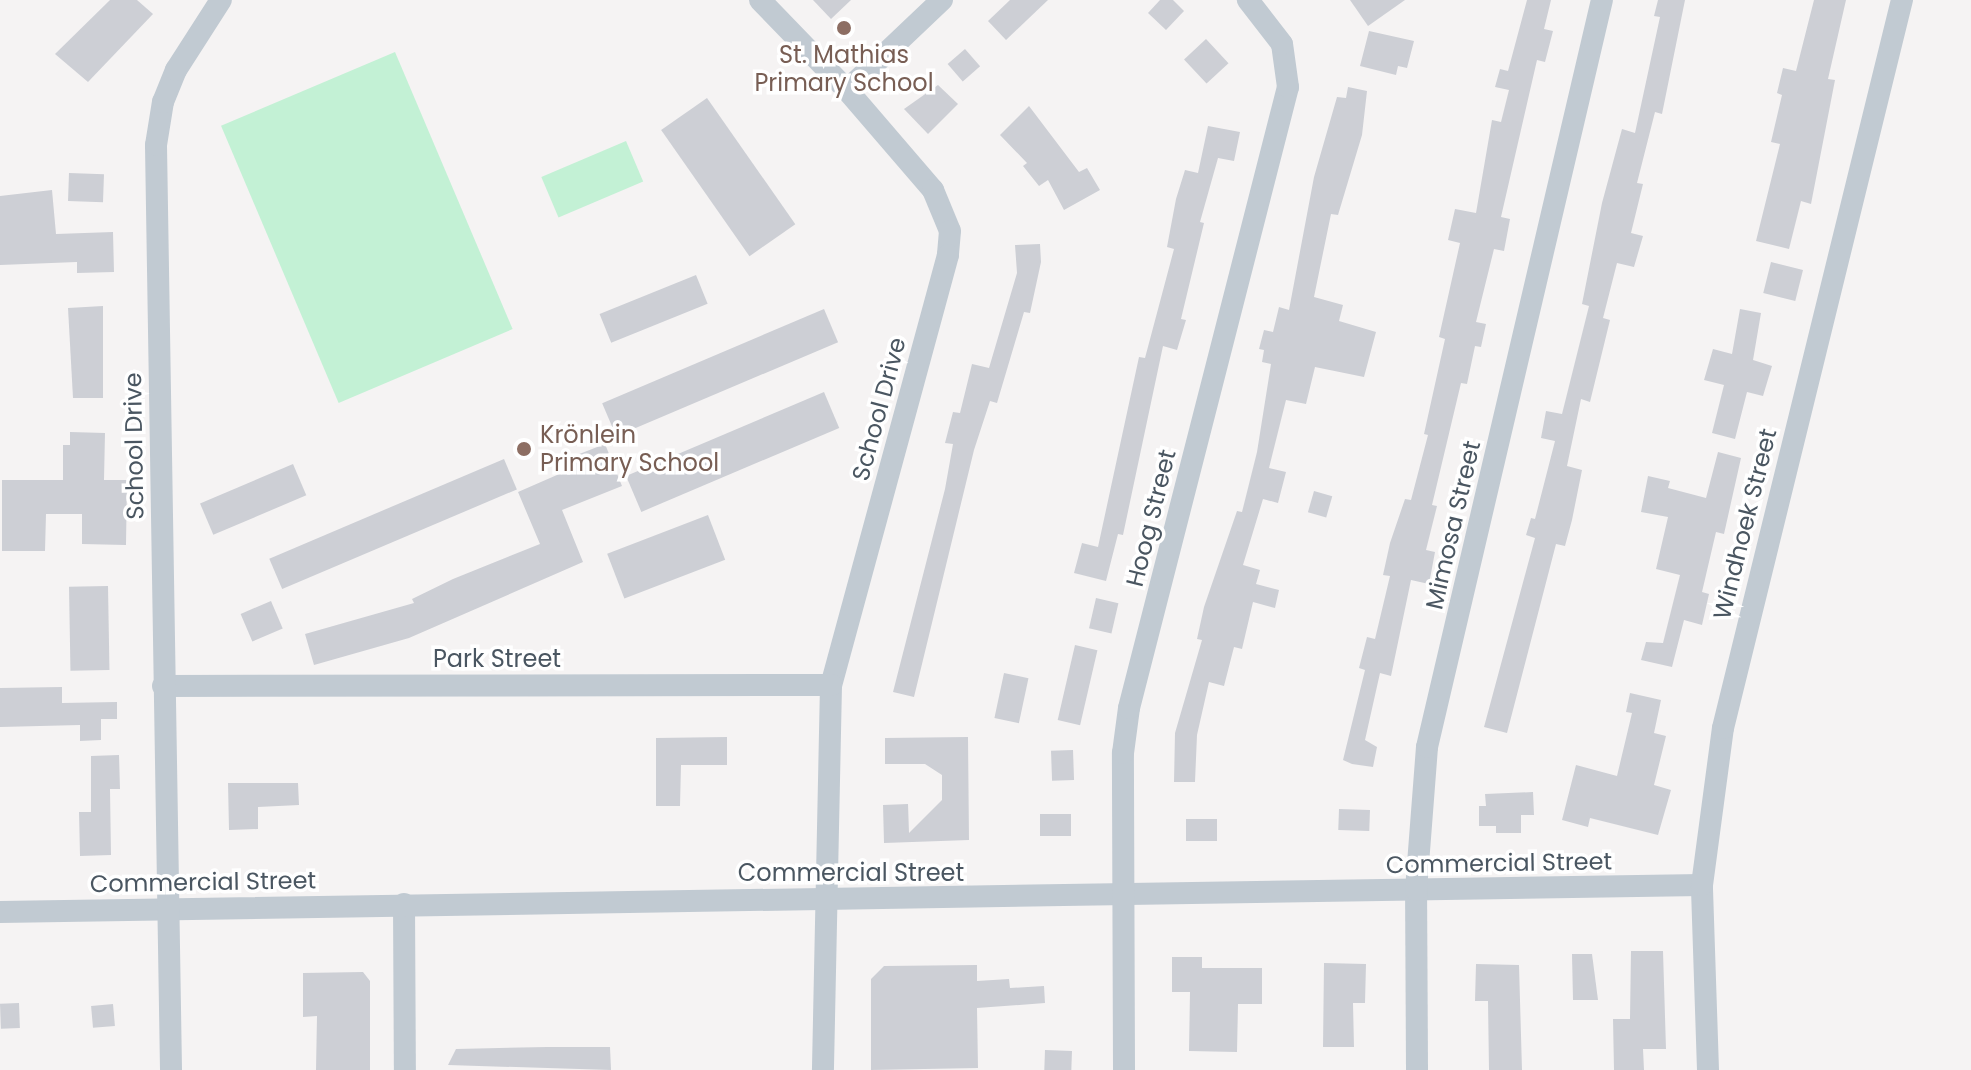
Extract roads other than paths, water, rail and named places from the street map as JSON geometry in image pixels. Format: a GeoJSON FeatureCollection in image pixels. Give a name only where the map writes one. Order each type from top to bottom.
{"type":"FeatureCollection","features":[{"type":"Feature","properties":{"kind":"street","name":"School Drive"},"geometry":{"type":"LineString","coordinates":[[171,1070],[156,145],[163,102],[176,70],[220,0]]}},
{"type":"Feature","properties":{"kind":"street","name":"School Drive"},"geometry":{"type":"LineString","coordinates":[[760,0],[847,90],[933,190],[950,231],[948,255],[831,685],[823,1070]]}},
{"type":"Feature","properties":{"kind":"street"},"geometry":{"type":"LineString","coordinates":[[847,90],[942,0]]}},
{"type":"Feature","properties":{"kind":"street","name":"Hoog Street"},"geometry":{"type":"LineString","coordinates":[[1124,1070],[1126,897],[1123,753],[1129,708],[1288,87],[1282,44],[1248,0]]}},
{"type":"Feature","properties":{"kind":"street","name":"Mimosa Street"},"geometry":{"type":"LineString","coordinates":[[1417,1070],[1416,890],[1427,747],[1602,0]]}},
{"type":"Feature","properties":{"kind":"street","name":"Windhoek Street"},"geometry":{"type":"LineString","coordinates":[[1708,1070],[1702,885],[1723,728],[1902,0]]}},
{"type":"Feature","properties":{"kind":"street","name":"Park Street"},"geometry":{"type":"LineString","coordinates":[[163,686],[831,685]]}},
{"type":"Feature","properties":{"kind":"street","name":"Commercial Street"},"geometry":{"type":"LineString","coordinates":[[0,912],[404,904],[1126,897],[1702,885]]}},
{"type":"Feature","properties":{"kind":"street"},"geometry":{"type":"LineString","coordinates":[[404,904],[405,1070]]}},
{"type":"Feature","properties":{"kind":"place","name":"St. Mathias Primary School"},"geometry":{"type":"Point","coordinates":[844,28]}},
{"type":"Feature","properties":{"kind":"place","name":"Krönlein Primary School"},"geometry":{"type":"Point","coordinates":[524,449]}}]}
